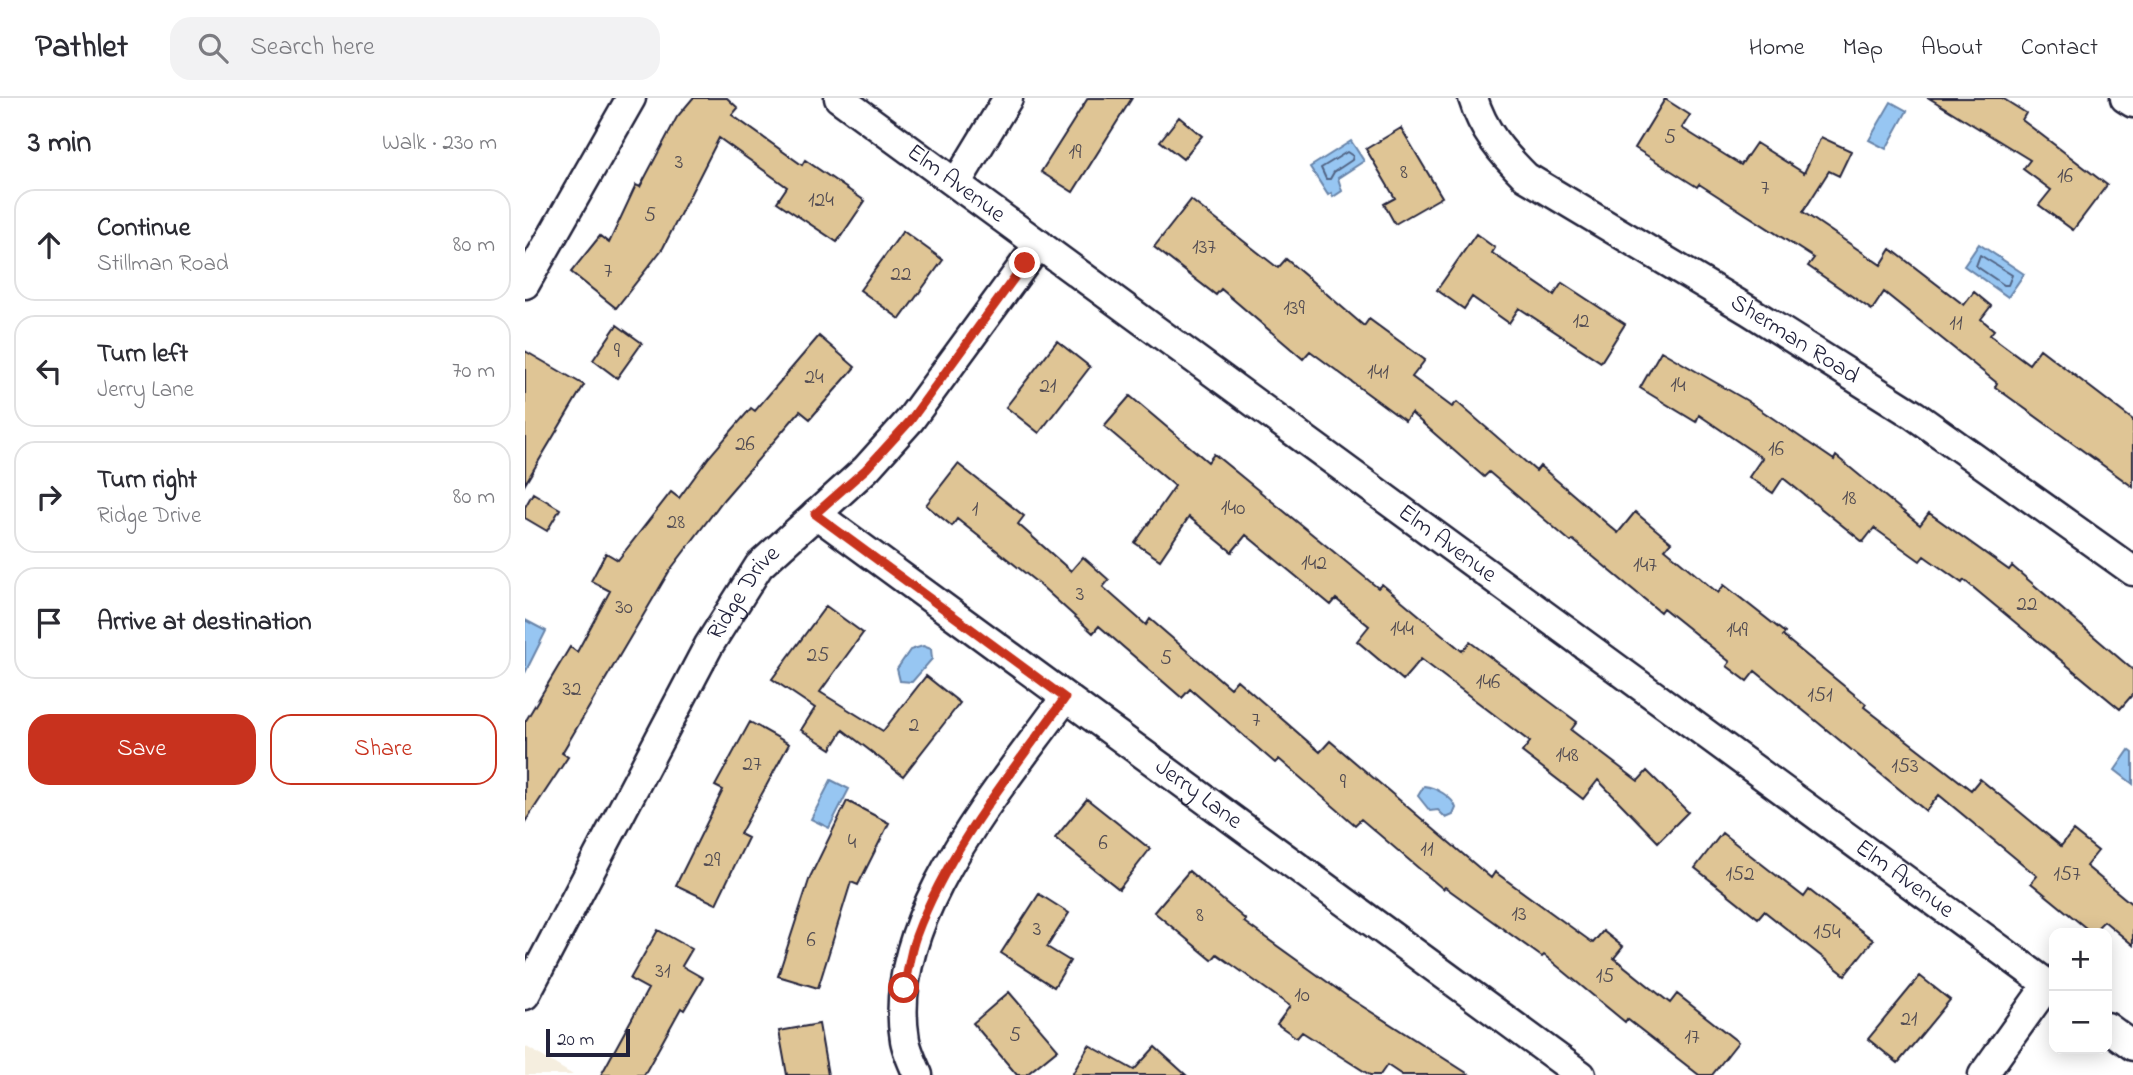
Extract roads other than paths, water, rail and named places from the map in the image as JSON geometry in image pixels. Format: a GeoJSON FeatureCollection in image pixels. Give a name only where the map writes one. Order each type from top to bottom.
{"type":"FeatureCollection","features":[{"type":"Feature","properties":{"kind":"street"},"geometry":{"type":"LineString","coordinates":[[525,284],[631,98]]}},
{"type":"Feature","properties":{"kind":"street","name":"Elm Avenue"},"geometry":{"type":"LineString","coordinates":[[839,98],[2049,986]]}},
{"type":"Feature","properties":{"kind":"street"},"geometry":{"type":"LineString","coordinates":[[957,182],[1008,98]]}},
{"type":"Feature","properties":{"kind":"street","name":"Sherman Road"},"geometry":{"type":"LineString","coordinates":[[1472,98],[1480,121],[1499,150],[1526,177],[1748,310],[1914,415],[2133,571]]}},
{"type":"Feature","properties":{"kind":"street"},"geometry":{"type":"LineString","coordinates":[[2125,98],[2133,103]]}},
{"type":"Feature","properties":{"kind":"street","name":"Ridge Drive"},"geometry":{"type":"LineString","coordinates":[[525,995],[709,645],[759,566],[866,469],[910,421],[1039,244]]}},
{"type":"Feature","properties":{"kind":"street","name":"Jerry Lane"},"geometry":{"type":"LineString","coordinates":[[815,514],[1581,1075]]}},
{"type":"Feature","properties":{"kind":"street"},"geometry":{"type":"LineString","coordinates":[[918,1075],[905,1040],[904,988],[915,937],[942,879],[977,822],[1065,698]]}},
{"type":"Feature","properties":{"kind":"street"},"geometry":{"type":"LineString","coordinates":[[1983,1075],[2049,990]]}},
{"type":"Feature","properties":{"kind":"street"},"geometry":{"type":"LineString","coordinates":[[2112,1031],[2133,1046]]}},
{"type":"Feature","properties":{"kind":"water"},"geometry":{"type":"Polygon","coordinates":[[[1891,102],[1907,111],[1886,149],[1869,140],[1891,102]]]}},
{"type":"Feature","properties":{"kind":"water"},"geometry":{"type":"Polygon","coordinates":[[[1351,141],[1364,161],[1338,178],[1342,191],[1333,197],[1331,193],[1328,195],[1310,167],[1351,141]]]}},
{"type":"Feature","properties":{"kind":"water"},"geometry":{"type":"Polygon","coordinates":[[[1979,244],[2024,274],[2008,297],[1964,266],[1979,244]]]}},
{"type":"Feature","properties":{"kind":"water"},"geometry":{"type":"Polygon","coordinates":[[[525,620],[546,631],[525,673],[525,620]]]}},
{"type":"Feature","properties":{"kind":"water"},"geometry":{"type":"Polygon","coordinates":[[[923,646],[931,649],[932,659],[912,682],[900,681],[897,669],[910,650],[923,646]]]}},
{"type":"Feature","properties":{"kind":"water"},"geometry":{"type":"Polygon","coordinates":[[[2129,750],[2133,753],[2133,784],[2115,770],[2129,750]]]}},
{"type":"Feature","properties":{"kind":"water"},"geometry":{"type":"Polygon","coordinates":[[[831,780],[849,789],[829,828],[811,819],[831,780]]]}},
{"type":"Feature","properties":{"kind":"water"},"geometry":{"type":"Polygon","coordinates":[[[1424,786],[1438,790],[1451,800],[1456,808],[1453,815],[1446,818],[1438,810],[1430,811],[1418,796],[1424,786]]]}}]}
